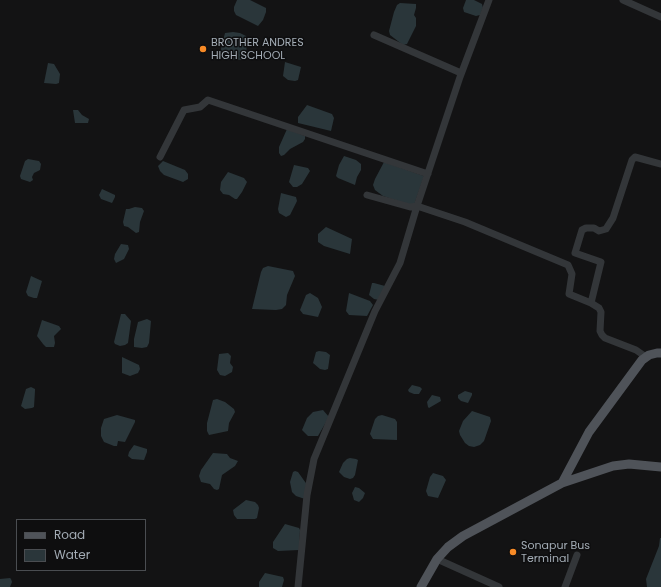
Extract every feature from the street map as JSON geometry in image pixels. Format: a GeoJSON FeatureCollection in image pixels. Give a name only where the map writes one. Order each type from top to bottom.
{"type":"FeatureCollection","features":[{"type":"Feature","properties":{"kind":"main road"},"geometry":{"type":"LineString","coordinates":[[562,483],[589,432],[642,360],[646,357],[661,353]]}},
{"type":"Feature","properties":{"kind":"main road"},"geometry":{"type":"LineString","coordinates":[[421,587],[437,559],[448,547],[463,536],[562,483],[613,466],[629,464],[661,467]]}},
{"type":"Feature","properties":{"kind":"street"},"geometry":{"type":"LineString","coordinates":[[298,587],[307,495],[314,459],[375,312],[400,263],[417,206],[461,73],[489,0]]}},
{"type":"Feature","properties":{"kind":"street"},"geometry":{"type":"LineString","coordinates":[[623,0],[661,17]]}},
{"type":"Feature","properties":{"kind":"street"},"geometry":{"type":"LineString","coordinates":[[374,35],[461,73]]}},
{"type":"Feature","properties":{"kind":"street"},"geometry":{"type":"LineString","coordinates":[[160,157],[184,110],[200,107],[208,100],[428,174]]}},
{"type":"Feature","properties":{"kind":"street"},"geometry":{"type":"LineString","coordinates":[[591,303],[601,262],[575,253],[582,230],[586,228],[594,228],[599,231],[606,229],[613,218],[632,160],[635,157],[661,164]]}},
{"type":"Feature","properties":{"kind":"street"},"geometry":{"type":"LineString","coordinates":[[367,195],[410,207],[417,206],[465,222],[568,265],[572,274],[569,294],[599,308],[601,312],[600,331],[602,335],[605,338],[636,350],[646,357]]}},
{"type":"Feature","properties":{"kind":"street"},"geometry":{"type":"LineString","coordinates":[[565,587],[577,554]]}},
{"type":"Feature","properties":{"kind":"street"},"geometry":{"type":"LineString","coordinates":[[437,559],[499,587]]}},
{"type":"Feature","properties":{"kind":"water"},"geometry":{"type":"Polygon","coordinates":[[[237,0],[250,0],[266,8],[263,20],[258,26],[236,15],[234,7],[237,0]]]}},
{"type":"Feature","properties":{"kind":"water"},"geometry":{"type":"Polygon","coordinates":[[[466,0],[474,0],[482,4],[483,8],[480,15],[476,16],[464,12],[463,8],[466,0]]]}},
{"type":"Feature","properties":{"kind":"water"},"geometry":{"type":"Polygon","coordinates":[[[400,3],[416,4],[414,15],[416,18],[416,26],[407,44],[403,45],[390,35],[389,31],[394,12],[397,5],[400,3]]]}},
{"type":"Feature","properties":{"kind":"water"},"geometry":{"type":"Polygon","coordinates":[[[233,32],[246,36],[246,58],[243,60],[222,59],[219,57],[225,33],[233,32]]]}},
{"type":"Feature","properties":{"kind":"water"},"geometry":{"type":"Polygon","coordinates":[[[285,62],[301,67],[298,80],[288,80],[283,76],[285,62]]]}},
{"type":"Feature","properties":{"kind":"water"},"geometry":{"type":"Polygon","coordinates":[[[48,63],[54,64],[60,74],[59,83],[44,83],[48,63]]]}},
{"type":"Feature","properties":{"kind":"water"},"geometry":{"type":"Polygon","coordinates":[[[307,105],[332,114],[334,118],[331,131],[298,123],[298,117],[307,105]]]}},
{"type":"Feature","properties":{"kind":"water"},"geometry":{"type":"Polygon","coordinates":[[[73,110],[78,110],[82,115],[89,119],[88,123],[75,123],[73,110]]]}},
{"type":"Feature","properties":{"kind":"water"},"geometry":{"type":"Polygon","coordinates":[[[287,129],[305,136],[305,139],[303,142],[281,156],[279,153],[279,147],[287,129]]]}},
{"type":"Feature","properties":{"kind":"water"},"geometry":{"type":"Polygon","coordinates":[[[344,156],[356,160],[361,164],[361,170],[355,185],[336,176],[339,165],[344,156]]]}},
{"type":"Feature","properties":{"kind":"water"},"geometry":{"type":"Polygon","coordinates":[[[28,159],[39,161],[41,164],[40,170],[34,173],[32,177],[33,180],[30,182],[21,179],[20,176],[25,161],[28,159]]]}},
{"type":"Feature","properties":{"kind":"water"},"geometry":{"type":"Polygon","coordinates":[[[163,161],[185,170],[188,174],[188,179],[183,182],[164,175],[158,166],[163,161]]]}},
{"type":"Feature","properties":{"kind":"water"},"geometry":{"type":"Polygon","coordinates":[[[384,162],[424,176],[414,205],[383,196],[375,190],[373,185],[384,162]]]}},
{"type":"Feature","properties":{"kind":"water"},"geometry":{"type":"Polygon","coordinates":[[[294,165],[308,168],[310,171],[302,184],[297,187],[293,187],[289,182],[294,165]]]}},
{"type":"Feature","properties":{"kind":"water"},"geometry":{"type":"Polygon","coordinates":[[[228,172],[244,178],[247,182],[237,199],[223,194],[220,190],[221,182],[228,172]]]}},
{"type":"Feature","properties":{"kind":"water"},"geometry":{"type":"Polygon","coordinates":[[[102,189],[115,195],[112,203],[101,199],[99,195],[102,189]]]}},
{"type":"Feature","properties":{"kind":"water"},"geometry":{"type":"Polygon","coordinates":[[[281,193],[296,197],[297,201],[290,215],[286,217],[279,213],[278,209],[281,193]]]}},
{"type":"Feature","properties":{"kind":"water"},"geometry":{"type":"Polygon","coordinates":[[[135,207],[142,208],[144,211],[140,222],[139,232],[136,233],[124,226],[123,222],[126,209],[135,207]]]}},
{"type":"Feature","properties":{"kind":"water"},"geometry":{"type":"Polygon","coordinates":[[[326,227],[352,239],[350,254],[324,246],[318,242],[318,234],[326,227]]]}},
{"type":"Feature","properties":{"kind":"water"},"geometry":{"type":"Polygon","coordinates":[[[121,244],[128,245],[129,249],[124,259],[116,263],[114,259],[115,254],[121,244]]]}},
{"type":"Feature","properties":{"kind":"water"},"geometry":{"type":"Polygon","coordinates":[[[268,266],[293,271],[295,276],[287,295],[286,305],[282,309],[276,310],[252,309],[261,272],[263,268],[268,266]]]}},
{"type":"Feature","properties":{"kind":"water"},"geometry":{"type":"Polygon","coordinates":[[[31,276],[42,281],[37,298],[28,296],[26,292],[31,276]]]}},
{"type":"Feature","properties":{"kind":"water"},"geometry":{"type":"Polygon","coordinates":[[[372,283],[385,286],[379,300],[374,299],[369,295],[372,283]]]}},
{"type":"Feature","properties":{"kind":"water"},"geometry":{"type":"Polygon","coordinates":[[[310,293],[318,298],[322,307],[318,317],[303,314],[300,310],[306,295],[310,293]]]}},
{"type":"Feature","properties":{"kind":"water"},"geometry":{"type":"Polygon","coordinates":[[[349,293],[370,301],[373,305],[367,316],[349,315],[346,311],[349,293]]]}},
{"type":"Feature","properties":{"kind":"water"},"geometry":{"type":"Polygon","coordinates":[[[121,314],[125,314],[131,321],[128,343],[120,346],[114,342],[121,314]]]}},
{"type":"Feature","properties":{"kind":"water"},"geometry":{"type":"Polygon","coordinates":[[[147,319],[151,321],[149,343],[147,347],[134,347],[134,339],[138,322],[147,319]]]}},
{"type":"Feature","properties":{"kind":"water"},"geometry":{"type":"Polygon","coordinates":[[[42,320],[59,326],[61,329],[54,336],[54,347],[46,347],[37,336],[42,320]]]}},
{"type":"Feature","properties":{"kind":"water"},"geometry":{"type":"Polygon","coordinates":[[[316,352],[326,352],[330,355],[328,369],[320,369],[313,363],[316,352]]]}},
{"type":"Feature","properties":{"kind":"water"},"geometry":{"type":"Polygon","coordinates":[[[228,353],[231,356],[230,363],[233,367],[232,372],[225,376],[220,375],[217,370],[219,354],[228,353]]]}},
{"type":"Feature","properties":{"kind":"water"},"geometry":{"type":"Polygon","coordinates":[[[122,357],[139,365],[140,369],[138,373],[130,376],[122,373],[122,357]]]}},
{"type":"Feature","properties":{"kind":"water"},"geometry":{"type":"Polygon","coordinates":[[[412,385],[422,389],[419,394],[409,392],[408,390],[412,385]]]}},
{"type":"Feature","properties":{"kind":"water"},"geometry":{"type":"Polygon","coordinates":[[[31,387],[35,389],[34,407],[25,409],[21,406],[26,389],[31,387]]]}},
{"type":"Feature","properties":{"kind":"water"},"geometry":{"type":"Polygon","coordinates":[[[465,391],[472,393],[468,403],[461,401],[458,398],[458,395],[465,391]]]}},
{"type":"Feature","properties":{"kind":"water"},"geometry":{"type":"Polygon","coordinates":[[[432,395],[440,397],[441,401],[429,408],[427,402],[432,395]]]}},
{"type":"Feature","properties":{"kind":"water"},"geometry":{"type":"Polygon","coordinates":[[[217,399],[225,402],[234,409],[235,412],[229,423],[228,431],[209,435],[207,431],[207,423],[213,400],[217,399]]]}},
{"type":"Feature","properties":{"kind":"water"},"geometry":{"type":"Polygon","coordinates":[[[323,410],[329,417],[318,436],[308,436],[302,430],[307,418],[313,412],[323,410]]]}},
{"type":"Feature","properties":{"kind":"water"},"geometry":{"type":"Polygon","coordinates":[[[472,411],[490,417],[491,421],[484,441],[480,445],[474,447],[465,443],[459,431],[463,421],[472,411]]]}},
{"type":"Feature","properties":{"kind":"water"},"geometry":{"type":"Polygon","coordinates":[[[117,415],[135,420],[135,422],[125,442],[118,441],[117,446],[114,446],[104,442],[101,436],[101,428],[104,419],[117,415]]]}},
{"type":"Feature","properties":{"kind":"water"},"geometry":{"type":"Polygon","coordinates":[[[382,415],[395,419],[397,422],[397,440],[373,439],[370,434],[375,419],[382,415]]]}},
{"type":"Feature","properties":{"kind":"water"},"geometry":{"type":"Polygon","coordinates":[[[134,445],[147,449],[144,460],[132,459],[128,456],[134,445]]]}},
{"type":"Feature","properties":{"kind":"water"},"geometry":{"type":"Polygon","coordinates":[[[213,453],[227,454],[230,458],[238,461],[235,466],[222,475],[219,489],[217,490],[210,484],[201,482],[199,476],[201,470],[213,453]]]}},
{"type":"Feature","properties":{"kind":"water"},"geometry":{"type":"Polygon","coordinates":[[[350,458],[358,460],[355,475],[350,479],[344,477],[339,472],[343,463],[350,458]]]}},
{"type":"Feature","properties":{"kind":"water"},"geometry":{"type":"Polygon","coordinates":[[[293,472],[298,472],[308,486],[305,499],[296,496],[292,492],[290,482],[293,472]]]}},
{"type":"Feature","properties":{"kind":"water"},"geometry":{"type":"Polygon","coordinates":[[[433,473],[443,476],[446,480],[438,498],[428,496],[426,491],[430,477],[433,473]]]}},
{"type":"Feature","properties":{"kind":"water"},"geometry":{"type":"Polygon","coordinates":[[[355,487],[359,488],[365,493],[359,502],[354,500],[352,493],[355,487]]]}},
{"type":"Feature","properties":{"kind":"water"},"geometry":{"type":"Polygon","coordinates":[[[246,500],[255,502],[258,505],[259,508],[257,518],[237,519],[234,515],[233,510],[246,500]]]}},
{"type":"Feature","properties":{"kind":"water"},"geometry":{"type":"Polygon","coordinates":[[[285,524],[299,528],[299,550],[278,551],[273,548],[273,542],[285,524]]]}},
{"type":"Feature","properties":{"kind":"water"},"geometry":{"type":"Polygon","coordinates":[[[660,538],[661,587],[647,587],[646,579],[659,546],[660,538]]]}},
{"type":"Feature","properties":{"kind":"water"},"geometry":{"type":"Polygon","coordinates":[[[265,573],[283,577],[284,580],[282,587],[259,587],[259,582],[265,573]]]}},
{"type":"Feature","properties":{"kind":"water"},"geometry":{"type":"Polygon","coordinates":[[[10,578],[12,582],[10,587],[0,587],[0,579],[10,578]]]}},
{"type":"Feature","properties":{"kind":"place","name":"BROTHER ANDRES HIGH SCHOOL"},"geometry":{"type":"Point","coordinates":[203,49]}},
{"type":"Feature","properties":{"kind":"place","name":"Sonapur Bus Terminal"},"geometry":{"type":"Point","coordinates":[513,552]}}]}
